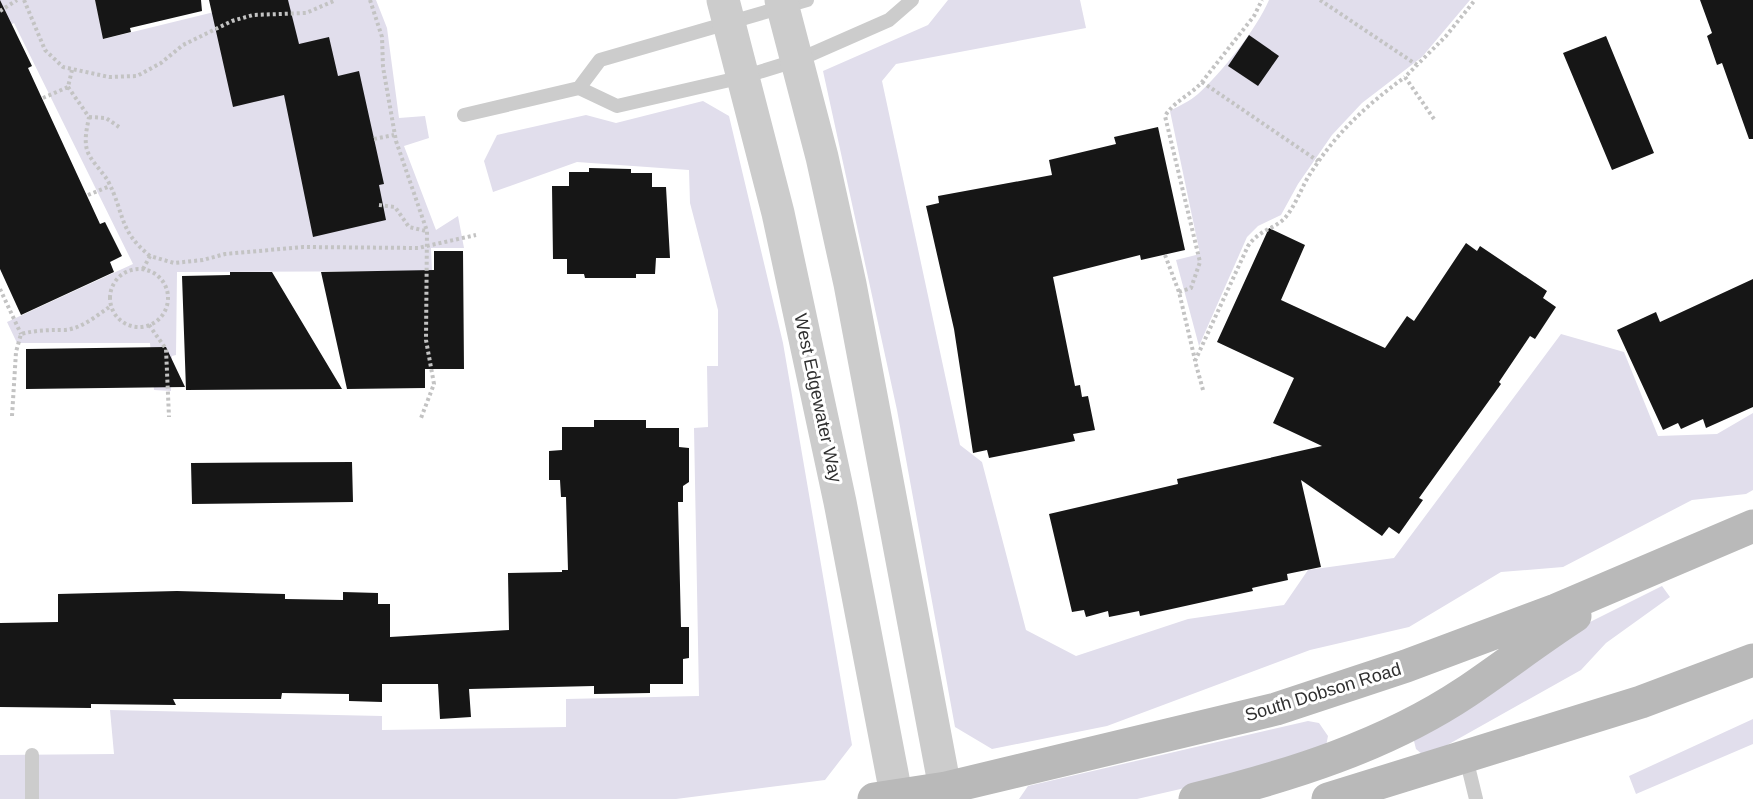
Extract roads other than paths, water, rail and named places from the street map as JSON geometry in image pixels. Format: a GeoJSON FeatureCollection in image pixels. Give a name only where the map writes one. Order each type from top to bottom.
{"type":"FeatureCollection","features":[{"type":"Feature","properties":{"kind":"main road","name":"South Dobson Road"},"geometry":{"type":"LineString","coordinates":[[889,798],[947,793],[1276,709],[1406,666],[1556,610],[1753,526]]}},
{"type":"Feature","properties":{"kind":"main road"},"geometry":{"type":"LineString","coordinates":[[1195,799],[1304,770],[1343,755],[1408,724],[1465,693],[1565,623],[1640,575]]}},
{"type":"Feature","properties":{"kind":"main road"},"geometry":{"type":"LineString","coordinates":[[1328,799],[1641,702],[1753,660]]}},
{"type":"Feature","properties":{"kind":"street"},"geometry":{"type":"LineString","coordinates":[[791,3],[798,60],[850,284],[947,793]]}},
{"type":"Feature","properties":{"kind":"street","name":"West Edgewater Way"},"geometry":{"type":"LineString","coordinates":[[725,11],[778,213],[842,513],[889,798]]}},
{"type":"Feature","properties":{"kind":"lane"},"geometry":{"type":"LineString","coordinates":[[464,115],[579,88],[617,106],[743,77],[798,60],[889,20],[912,0]]}},
{"type":"Feature","properties":{"kind":"lane"},"geometry":{"type":"LineString","coordinates":[[579,88],[600,60],[725,11],[791,3]]}},
{"type":"Feature","properties":{"kind":"lane"},"geometry":{"type":"LineString","coordinates":[[32,755],[32,799]]}},
{"type":"Feature","properties":{"kind":"lane"},"geometry":{"type":"LineString","coordinates":[[1466,758],[1476,799]]}}]}
